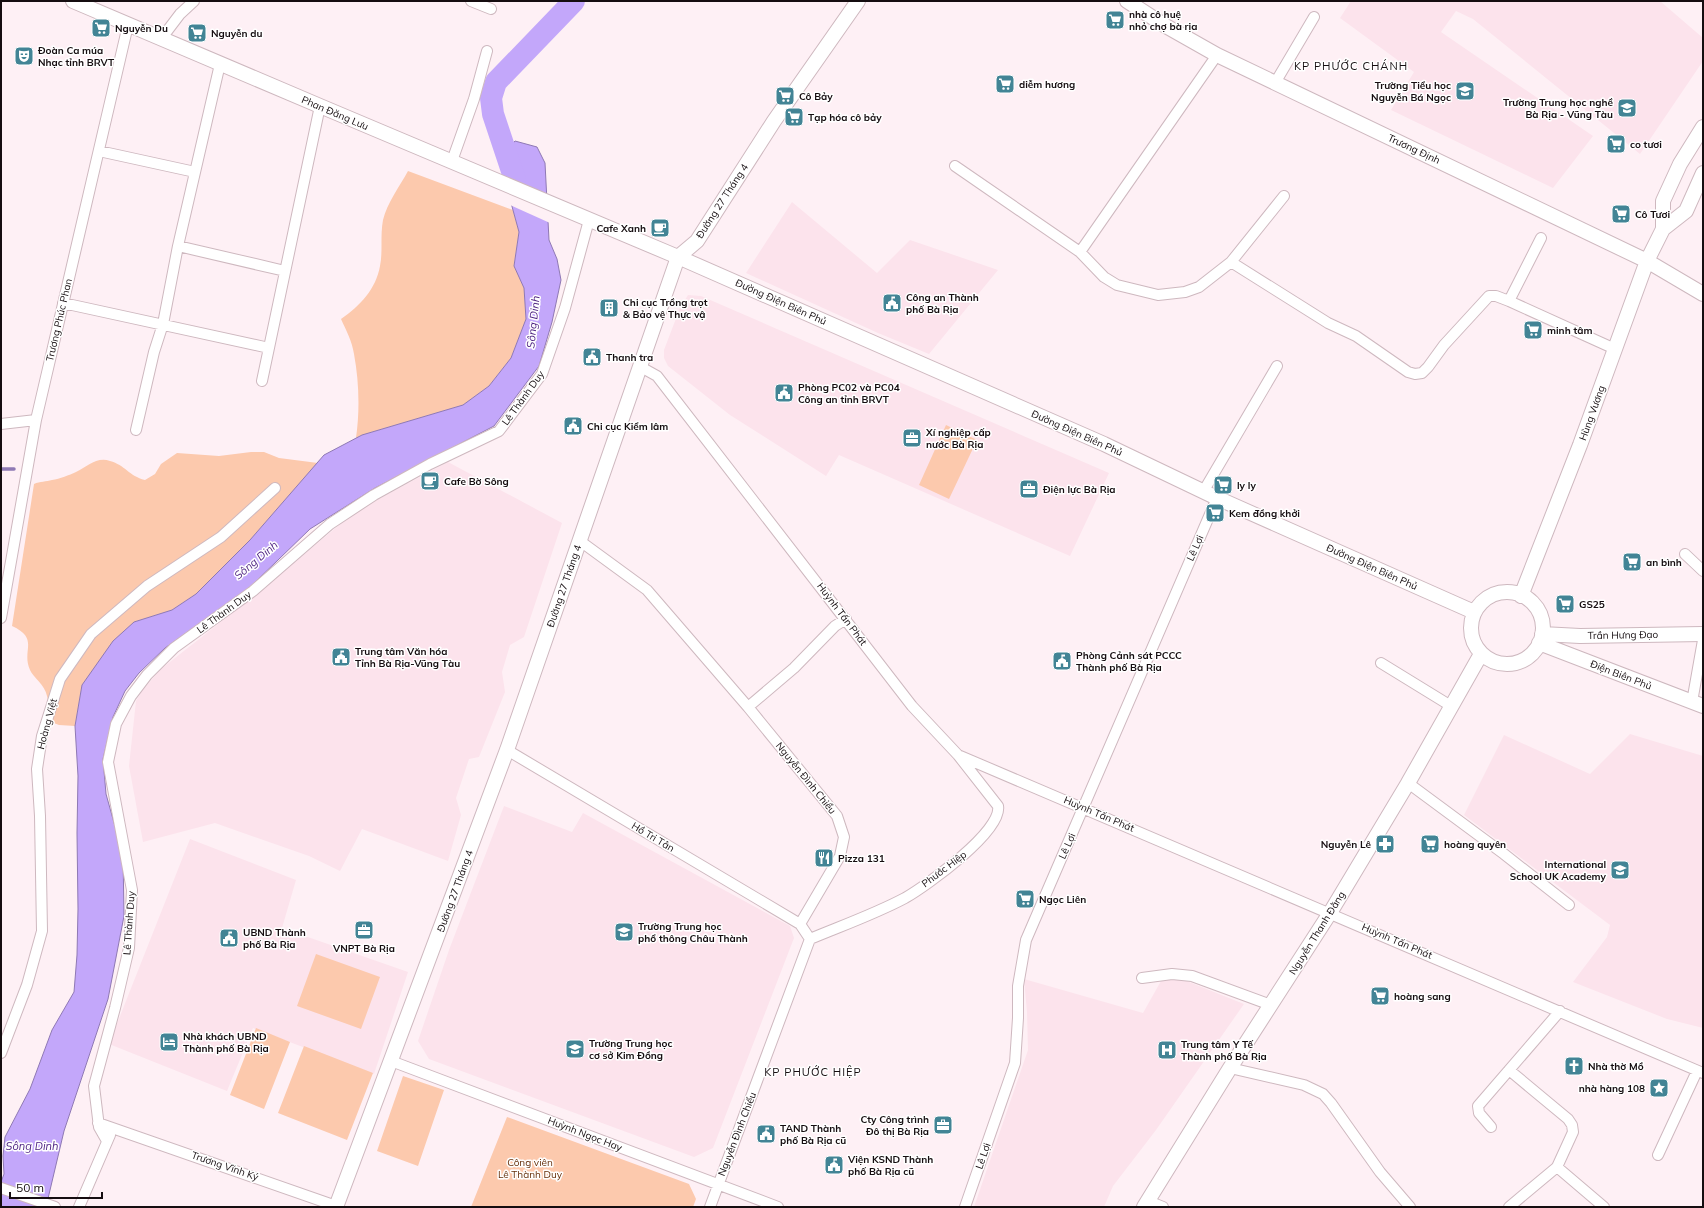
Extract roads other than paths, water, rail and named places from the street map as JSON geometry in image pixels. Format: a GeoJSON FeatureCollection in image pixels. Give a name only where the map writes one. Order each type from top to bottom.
{"type":"FeatureCollection","features":[{"type":"Feature","properties":{"kind":"street","name":"Phan Đăng Lưu"},"geometry":{"type":"LineString","coordinates":[[73,1],[593,222]]}},
{"type":"Feature","properties":{"kind":"street"},"geometry":{"type":"LineString","coordinates":[[161,39],[180,14],[194,1]]}},
{"type":"Feature","properties":{"kind":"street"},"geometry":{"type":"LineString","coordinates":[[471,1],[491,9]]}},
{"type":"Feature","properties":{"kind":"street","name":"Đường 27 Tháng 4"},"geometry":{"type":"LineString","coordinates":[[336,1206],[507,750],[678,256],[697,241],[774,121],[858,1]]}},
{"type":"Feature","properties":{"kind":"street","name":"Trương Định"},"geometry":{"type":"LineString","coordinates":[[1127,1],[1164,25],[1217,55],[1647,261],[1703,294]]}},
{"type":"Feature","properties":{"kind":"street"},"geometry":{"type":"LineString","coordinates":[[1275,83],[1314,17]]}},
{"type":"Feature","properties":{"kind":"street","name":"Trương Phúc Phan"},"geometry":{"type":"LineString","coordinates":[[1,618],[36,420],[128,24]]}},
{"type":"Feature","properties":{"kind":"street"},"geometry":{"type":"LineString","coordinates":[[454,162],[487,52]]}},
{"type":"Feature","properties":{"kind":"street"},"geometry":{"type":"LineString","coordinates":[[1080,252],[1217,55]]}},
{"type":"Feature","properties":{"kind":"street"},"geometry":{"type":"LineString","coordinates":[[136,430],[154,352],[163,324],[178,246],[220,64]]}},
{"type":"Feature","properties":{"kind":"street"},"geometry":{"type":"LineString","coordinates":[[262,381],[320,106]]}},
{"type":"Feature","properties":{"kind":"street","name":"Hùng Vương"},"geometry":{"type":"LineString","coordinates":[[1521,596],[1647,261],[1663,229],[1664,201],[1680,164],[1703,127]]}},
{"type":"Feature","properties":{"kind":"street"},"geometry":{"type":"LineString","coordinates":[[99,151],[195,172]]}},
{"type":"Feature","properties":{"kind":"street"},"geometry":{"type":"LineString","coordinates":[[954,166],[1080,252],[1104,277],[1117,285],[1158,295],[1185,292],[1199,287],[1231,262],[1284,196]]}},
{"type":"Feature","properties":{"kind":"street","name":"Hùng Vương"},"geometry":{"type":"LineString","coordinates":[[1663,229],[1686,211],[1703,173]]}},
{"type":"Feature","properties":{"kind":"street","name":"Đường Điện Biên Phủ"},"geometry":{"type":"LineString","coordinates":[[593,222],[678,256],[1104,444],[1202,492],[1474,612]]}},
{"type":"Feature","properties":{"kind":"street","name":"Lê Thành Duy"},"geometry":{"type":"LineString","coordinates":[[107,1141],[99,1128],[94,1086],[129,948],[132,890],[108,762],[116,724],[131,696],[147,675],[174,648],[253,591],[330,524],[374,495],[430,464],[499,431],[542,374],[593,222]]}},
{"type":"Feature","properties":{"kind":"street"},"geometry":{"type":"LineString","coordinates":[[1509,302],[1541,238]]}},
{"type":"Feature","properties":{"kind":"street"},"geometry":{"type":"LineString","coordinates":[[178,246],[285,271]]}},
{"type":"Feature","properties":{"kind":"street"},"geometry":{"type":"LineString","coordinates":[[1231,262],[1296,304],[1338,329],[1356,336],[1408,372],[1415,374],[1422,373],[1428,367],[1444,345],[1490,296],[1496,296],[1615,349]]}},
{"type":"Feature","properties":{"kind":"street"},"geometry":{"type":"LineString","coordinates":[[63,304],[163,324],[269,348]]}},
{"type":"Feature","properties":{"kind":"street","name":"Huỳnh Tấn Phát"},"geometry":{"type":"LineString","coordinates":[[640,366],[657,376],[912,706],[958,755],[1700,1072]]}},
{"type":"Feature","properties":{"kind":"street"},"geometry":{"type":"LineString","coordinates":[[1202,492],[1278,366]]}},
{"type":"Feature","properties":{"kind":"street"},"geometry":{"type":"LineString","coordinates":[[1,424],[36,420]]}},
{"type":"Feature","properties":{"kind":"street","name":"Hoàng Việt"},"geometry":{"type":"LineString","coordinates":[[1,1053],[27,984],[42,931],[40,824],[37,769],[42,736],[60,679],[91,634],[147,586],[221,537],[275,488]]}},
{"type":"Feature","properties":{"kind":"street","name":"Lê Lợi"},"geometry":{"type":"LineString","coordinates":[[965,1207],[1015,1063],[1018,1018],[1018,986],[1026,940],[1217,498]]}},
{"type":"Feature","properties":{"kind":"street","name":"Nguyễn Đình Chiểu"},"geometry":{"type":"LineString","coordinates":[[580,541],[647,590],[748,707],[837,816],[844,837],[840,856],[800,924]]}},
{"type":"Feature","properties":{"kind":"street"},"geometry":{"type":"LineString","coordinates":[[1685,554],[1703,571]]}},
{"type":"Feature","properties":{"kind":"street"},"geometry":{"type":"LineString","coordinates":[[1506,593],[1521,596],[1528,600],[1537,609],[1542,624],[1541,639],[1528,657],[1512,664],[1502,664],[1493,661],[1481,654],[1475,646],[1471,632],[1471,622],[1474,612],[1479,605],[1492,596],[1506,593]]}},
{"type":"Feature","properties":{"kind":"street"},"geometry":{"type":"LineString","coordinates":[[748,707],[794,668],[835,626],[846,619]]}},
{"type":"Feature","properties":{"kind":"street","name":"Trần Hưng Đạo"},"geometry":{"type":"LineString","coordinates":[[1541,639],[1580,636],[1703,634]]}},
{"type":"Feature","properties":{"kind":"street","name":"Điện Biên Phủ"},"geometry":{"type":"LineString","coordinates":[[1541,639],[1698,704]]}},
{"type":"Feature","properties":{"kind":"street"},"geometry":{"type":"LineString","coordinates":[[1698,704],[1703,640]]}},
{"type":"Feature","properties":{"kind":"street","name":"Nguyễn Thanh Đằng"},"geometry":{"type":"LineString","coordinates":[[1146,1204],[1230,1068],[1330,913],[1408,783],[1481,654]]}},
{"type":"Feature","properties":{"kind":"street"},"geometry":{"type":"LineString","coordinates":[[1381,663],[1452,706]]}},
{"type":"Feature","properties":{"kind":"street","name":"Hồ Tri Tân"},"geometry":{"type":"LineString","coordinates":[[507,750],[800,924]]}},
{"type":"Feature","properties":{"kind":"street","name":"Phước Hiệp"},"geometry":{"type":"LineString","coordinates":[[810,939],[906,897],[951,865],[978,843],[996,819],[999,811],[998,806],[958,755]]}},
{"type":"Feature","properties":{"kind":"street"},"geometry":{"type":"LineString","coordinates":[[1408,783],[1504,854],[1569,905]]}},
{"type":"Feature","properties":{"kind":"street"},"geometry":{"type":"LineString","coordinates":[[800,924],[810,939]]}},
{"type":"Feature","properties":{"kind":"street","name":"Nguyễn Đình Chiểu"},"geometry":{"type":"LineString","coordinates":[[710,1207],[810,939]]}},
{"type":"Feature","properties":{"kind":"street"},"geometry":{"type":"LineString","coordinates":[[1142,978],[1172,974],[1192,976],[1271,1005]]}},
{"type":"Feature","properties":{"kind":"street"},"geometry":{"type":"LineString","coordinates":[[1490,1127],[1479,1113],[1478,1106],[1560,1011]]}},
{"type":"Feature","properties":{"kind":"street","name":"Huỳnh Ngọc Hay"},"geometry":{"type":"LineString","coordinates":[[391,1060],[778,1207]]}},
{"type":"Feature","properties":{"kind":"street"},"geometry":{"type":"LineString","coordinates":[[1230,1068],[1304,1085],[1323,1094],[1380,1172],[1410,1207]]}},
{"type":"Feature","properties":{"kind":"street"},"geometry":{"type":"LineString","coordinates":[[1509,1207],[1557,1167],[1573,1132],[1572,1125],[1568,1118],[1510,1070]]}},
{"type":"Feature","properties":{"kind":"street"},"geometry":{"type":"LineString","coordinates":[[1658,1155],[1700,1072]]}},
{"type":"Feature","properties":{"kind":"street"},"geometry":{"type":"LineString","coordinates":[[79,1207],[113,1127],[98,1123]]}},
{"type":"Feature","properties":{"kind":"street","name":"Trương Vĩnh Ký"},"geometry":{"type":"LineString","coordinates":[[113,1127],[336,1206]]}},
{"type":"Feature","properties":{"kind":"street"},"geometry":{"type":"LineString","coordinates":[[1557,1167],[1599,1205]]}},
{"type":"Feature","properties":{"kind":"street"},"geometry":{"type":"LineString","coordinates":[[1,1188],[55,1207]]}},
{"type":"Feature","properties":{"kind":"street"},"geometry":{"type":"LineString","coordinates":[[1146,1204],[1163,1207]]}},
{"type":"Feature","properties":{"kind":"water","name":"Sông Dinh"},"geometry":{"type":"Polygon","coordinates":[[[515,141],[537,147],[545,163],[549,240],[557,259],[561,280],[552,322],[539,366],[494,426],[375,488],[310,529],[247,590],[165,648],[139,673],[125,691],[113,717],[103,759],[106,794],[123,855],[124,916],[108,999],[64,1131],[46,1207],[1,1207],[1,1182],[4,1174],[3,1156],[5,1137],[30,1089],[52,1030],[74,992],[77,955],[78,909],[78,776],[75,726],[82,685],[113,641],[134,622],[172,610],[196,594],[250,540],[324,455],[362,435],[463,405],[489,386],[511,358],[526,319],[524,288],[514,266],[519,232],[499,159],[515,141]]]}},
{"type":"Feature","properties":{"kind":"waterway","name":"Sông Dinh"},"geometry":{"type":"LineString","coordinates":[[515,180],[493,114],[491,98],[496,82],[574,1]]}},
{"type":"Feature","properties":{"kind":"waterway"},"geometry":{"type":"LineString","coordinates":[[1,469],[14,469]]}},
{"type":"Feature","properties":{"kind":"place","name":"nhà cô huệ nhỏ chợ bà rịa"},"geometry":{"type":"Point","coordinates":[1115,20]}},
{"type":"Feature","properties":{"kind":"place","name":"Nguyễn Du"},"geometry":{"type":"Point","coordinates":[101,28]}},
{"type":"Feature","properties":{"kind":"place","name":"Nguyễn du"},"geometry":{"type":"Point","coordinates":[197,33]}},
{"type":"Feature","properties":{"kind":"place","name":"Đoàn Ca múa Nhạc tỉnh BRVT"},"geometry":{"type":"Point","coordinates":[24,56]}},
{"type":"Feature","properties":{"kind":"place","name":"diễm hương"},"geometry":{"type":"Point","coordinates":[1005,84]}},
{"type":"Feature","properties":{"kind":"place","name":"Trường Tiểu học Nguyễn Bá Ngọc"},"geometry":{"type":"Point","coordinates":[1465,91]}},
{"type":"Feature","properties":{"kind":"place","name":"Cô Bảy"},"geometry":{"type":"Point","coordinates":[785,96]}},
{"type":"Feature","properties":{"kind":"place","name":"Trường Trung học nghề Bà Rịa - Vũng Tàu"},"geometry":{"type":"Point","coordinates":[1627,108]}},
{"type":"Feature","properties":{"kind":"place","name":"Tạp hóa cô bảy"},"geometry":{"type":"Point","coordinates":[794,117]}},
{"type":"Feature","properties":{"kind":"place","name":"co tươi"},"geometry":{"type":"Point","coordinates":[1616,144]}},
{"type":"Feature","properties":{"kind":"place","name":"Cô Tươi"},"geometry":{"type":"Point","coordinates":[1621,214]}},
{"type":"Feature","properties":{"kind":"place","name":"Cafe Xanh"},"geometry":{"type":"Point","coordinates":[660,228]}},
{"type":"Feature","properties":{"kind":"place","name":"Công an Thành phố Bà Rịa"},"geometry":{"type":"Point","coordinates":[892,303]}},
{"type":"Feature","properties":{"kind":"place","name":"Chi cục Trồng trọt & Bảo vệ Thực vậ"},"geometry":{"type":"Point","coordinates":[609,308]}},
{"type":"Feature","properties":{"kind":"place","name":"minh tâm"},"geometry":{"type":"Point","coordinates":[1533,330]}},
{"type":"Feature","properties":{"kind":"place","name":"Thanh tra"},"geometry":{"type":"Point","coordinates":[592,357]}},
{"type":"Feature","properties":{"kind":"place","name":"Phòng PC02 và PC04 Công an tỉnh BRVT"},"geometry":{"type":"Point","coordinates":[784,393]}},
{"type":"Feature","properties":{"kind":"place","name":"Chi cục Kiểm lâm"},"geometry":{"type":"Point","coordinates":[573,426]}},
{"type":"Feature","properties":{"kind":"place","name":"Xí nghiệp cấp nước Bà Rịa"},"geometry":{"type":"Point","coordinates":[912,438]}},
{"type":"Feature","properties":{"kind":"place","name":"Cafe Bờ Sông"},"geometry":{"type":"Point","coordinates":[430,481]}},
{"type":"Feature","properties":{"kind":"place","name":"ly ly"},"geometry":{"type":"Point","coordinates":[1223,485]}},
{"type":"Feature","properties":{"kind":"place","name":"Điện lực Bà Rịa"},"geometry":{"type":"Point","coordinates":[1029,489]}},
{"type":"Feature","properties":{"kind":"place","name":"Kem đồng khởi"},"geometry":{"type":"Point","coordinates":[1215,513]}},
{"type":"Feature","properties":{"kind":"place","name":"an bình"},"geometry":{"type":"Point","coordinates":[1632,562]}},
{"type":"Feature","properties":{"kind":"place","name":"GS25"},"geometry":{"type":"Point","coordinates":[1565,604]}},
{"type":"Feature","properties":{"kind":"place","name":"Trung tâm Văn hóa Tỉnh Bà Rịa-Vũng Tàu"},"geometry":{"type":"Point","coordinates":[341,657]}},
{"type":"Feature","properties":{"kind":"place","name":"Phòng Cảnh sát PCCC Thành phố Bà Rịa"},"geometry":{"type":"Point","coordinates":[1062,661]}},
{"type":"Feature","properties":{"kind":"place","name":"Nguyễn Lê"},"geometry":{"type":"Point","coordinates":[1385,844]}},
{"type":"Feature","properties":{"kind":"place","name":"hoàng quyên"},"geometry":{"type":"Point","coordinates":[1430,844]}},
{"type":"Feature","properties":{"kind":"place","name":"Pizza 131"},"geometry":{"type":"Point","coordinates":[824,858]}},
{"type":"Feature","properties":{"kind":"place","name":"International School UK Academy"},"geometry":{"type":"Point","coordinates":[1620,870]}},
{"type":"Feature","properties":{"kind":"place","name":"Ngọc Liên"},"geometry":{"type":"Point","coordinates":[1025,899]}},
{"type":"Feature","properties":{"kind":"place","name":"VNPT Bà Rịa"},"geometry":{"type":"Point","coordinates":[364,930]}},
{"type":"Feature","properties":{"kind":"place","name":"Trường Trung học phổ thông Châu Thành"},"geometry":{"type":"Point","coordinates":[624,932]}},
{"type":"Feature","properties":{"kind":"place","name":"UBND Thành phố Bà Rịa"},"geometry":{"type":"Point","coordinates":[229,938]}},
{"type":"Feature","properties":{"kind":"place","name":"hoàng sang"},"geometry":{"type":"Point","coordinates":[1380,996]}},
{"type":"Feature","properties":{"kind":"place","name":"Nhà khách UBND Thành phố Bà Rịa"},"geometry":{"type":"Point","coordinates":[169,1042]}},
{"type":"Feature","properties":{"kind":"place","name":"Trường Trung học cơ sở Kim Đồng"},"geometry":{"type":"Point","coordinates":[575,1049]}},
{"type":"Feature","properties":{"kind":"place","name":"Trung tâm Y Tế Thành phố Bà Rịa"},"geometry":{"type":"Point","coordinates":[1167,1050]}},
{"type":"Feature","properties":{"kind":"place","name":"Nhà thờ Mồ"},"geometry":{"type":"Point","coordinates":[1574,1066]}},
{"type":"Feature","properties":{"kind":"place","name":"nhà hàng 108"},"geometry":{"type":"Point","coordinates":[1659,1088]}},
{"type":"Feature","properties":{"kind":"place","name":"Cty Công trình Đô thị Bà Rịa"},"geometry":{"type":"Point","coordinates":[943,1125]}},
{"type":"Feature","properties":{"kind":"place","name":"TAND Thành phố Bà Rịa cũ"},"geometry":{"type":"Point","coordinates":[766,1134]}},
{"type":"Feature","properties":{"kind":"place","name":"Viện KSND Thành phố Bà Rịa cũ"},"geometry":{"type":"Point","coordinates":[834,1165]}},
{"type":"Feature","properties":{"kind":"district","name":"KP PHƯỚC CHÁNH"},"geometry":{"type":"Point","coordinates":[1351,66]}},
{"type":"Feature","properties":{"kind":"district","name":"KP PHƯỚC HIỆP"},"geometry":{"type":"Point","coordinates":[813,1072]}},
{"type":"Feature","properties":{"kind":"park label","name":"Công viên Lê Thành Duy"},"geometry":{"type":"Point","coordinates":[530,1168]}}]}
